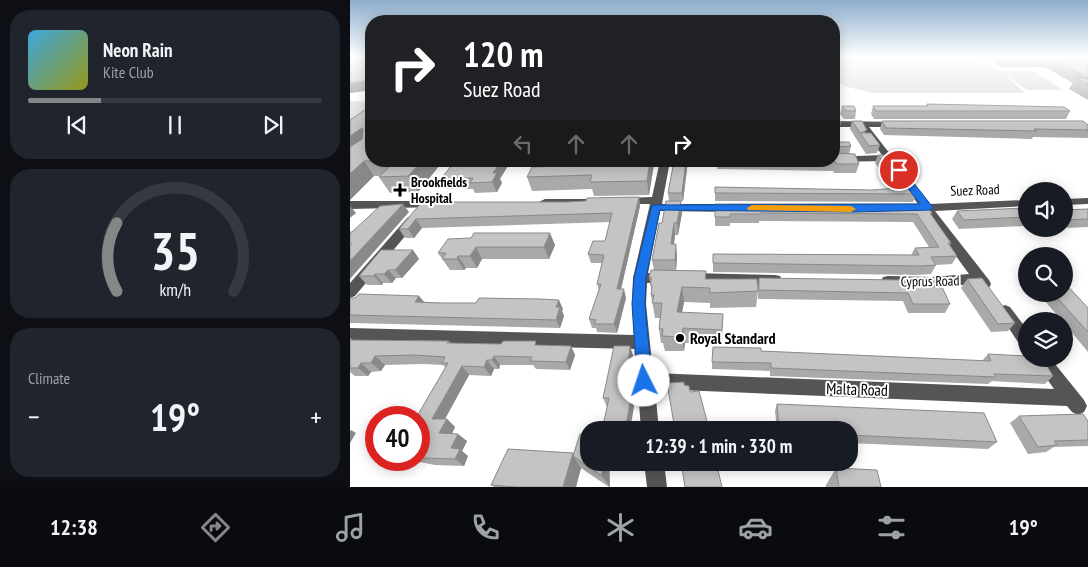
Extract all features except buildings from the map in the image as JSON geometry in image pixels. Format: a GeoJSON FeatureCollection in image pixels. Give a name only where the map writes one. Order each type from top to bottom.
{"type":"FeatureCollection","features":[{"type":"Feature","properties":{"kind":"street"},"geometry":{"type":"LineString","coordinates":[[840,124],[911,124]]}},
{"type":"Feature","properties":{"kind":"street"},"geometry":{"type":"LineString","coordinates":[[863,124],[1018,329]]}},
{"type":"Feature","properties":{"kind":"street"},"geometry":{"type":"LineString","coordinates":[[840,160],[889,158]]}},
{"type":"Feature","properties":{"kind":"street"},"geometry":{"type":"LineString","coordinates":[[649,421],[644,381],[639,304],[640,278],[664,167]]}},
{"type":"Feature","properties":{"kind":"street"},"geometry":{"type":"LineString","coordinates":[[534,202],[605,201],[741,208]]}},
{"type":"Feature","properties":{"kind":"street"},"geometry":{"type":"LineString","coordinates":[[1073,202],[1088,201]]}},
{"type":"Feature","properties":{"kind":"street","name":"Suez Road"},"geometry":{"type":"LineString","coordinates":[[900,209],[1018,203]]}},
{"type":"Feature","properties":{"kind":"street"},"geometry":{"type":"LineString","coordinates":[[350,292],[426,204]]}},
{"type":"Feature","properties":{"kind":"street"},"geometry":{"type":"LineString","coordinates":[[350,205],[448,204]]}},
{"type":"Feature","properties":{"kind":"street"},"geometry":{"type":"LineString","coordinates":[[640,278],[786,280]]}},
{"type":"Feature","properties":{"kind":"street","name":"Cyprus Road"},"geometry":{"type":"LineString","coordinates":[[874,281],[931,282],[980,279]]}},
{"type":"Feature","properties":{"kind":"street"},"geometry":{"type":"LineString","coordinates":[[350,335],[642,342]]}},
{"type":"Feature","properties":{"kind":"street","name":"Malta Road"},"geometry":{"type":"LineString","coordinates":[[644,381],[1074,402],[1047,367]]}},
{"type":"Feature","properties":{"kind":"street"},"geometry":{"type":"LineString","coordinates":[[655,471],[656,487]]}},
{"type":"Feature","properties":{"kind":"shaded area"},"geometry":{"type":"Polygon","coordinates":[[[840,80],[1010,80],[1025,93],[872,93],[843,85],[840,80]]]}},
{"type":"Feature","properties":{"kind":"shaded area"},"geometry":{"type":"Polygon","coordinates":[[[1013,80],[1047,80],[1063,90],[1027,90],[1013,80]]]}},
{"type":"Feature","properties":{"kind":"shaded area"},"geometry":{"type":"Polygon","coordinates":[[[350,101],[365,102],[365,125],[350,136],[350,101]]]}},
{"type":"Feature","properties":{"kind":"slow traffic"},"geometry":{"type":"LineString","coordinates":[[752,208],[851,209]]}},
{"type":"Feature","properties":{"kind":"place","name":"Brookfields Hospital"},"geometry":{"type":"Point","coordinates":[400,190]}},
{"type":"Feature","properties":{"kind":"place","name":"Royal Standard"},"geometry":{"type":"Point","coordinates":[680,338]}},
{"type":"Feature","properties":{"kind":"route"},"geometry":{"type":"LineString","coordinates":[[644,381],[639,304],[640,278],[656,207],[854,209],[927,207],[899,170]]}}]}
